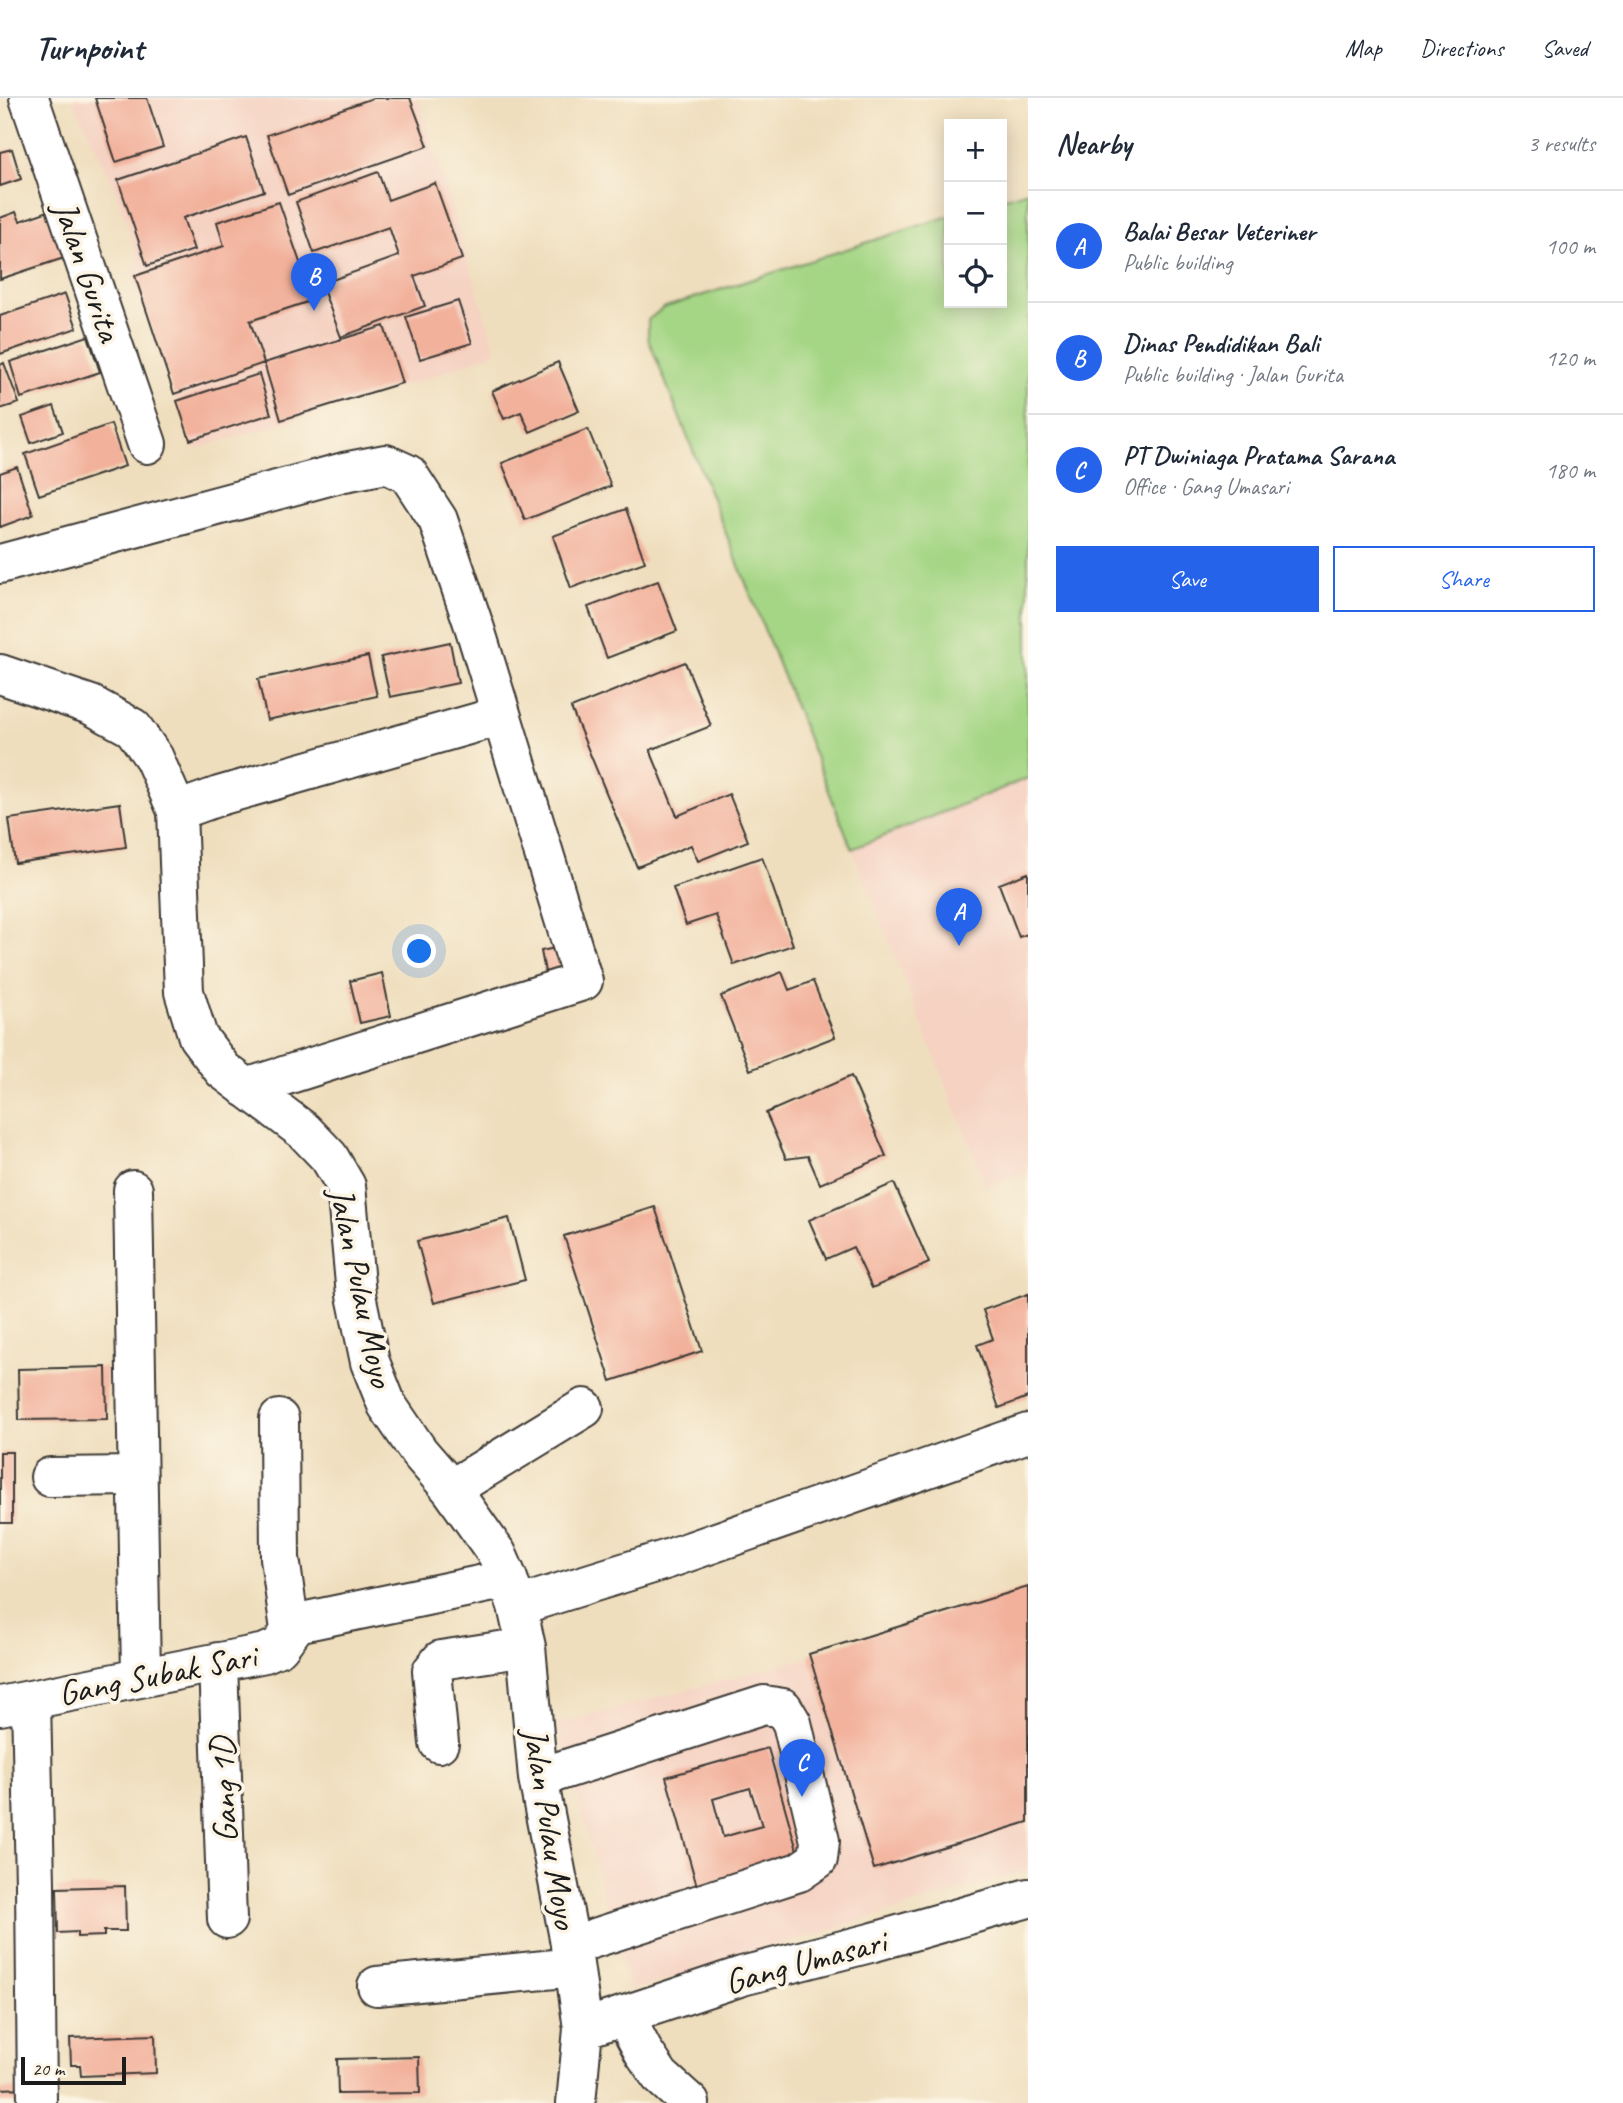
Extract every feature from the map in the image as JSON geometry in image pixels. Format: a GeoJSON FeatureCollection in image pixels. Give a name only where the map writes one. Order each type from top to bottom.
{"type":"FeatureCollection","features":[{"type":"Feature","properties":{"kind":"street","name":"Jalan Gurita"},"geometry":{"type":"LineString","coordinates":[[29,98],[148,444]]}},
{"type":"Feature","properties":{"kind":"street"},"geometry":{"type":"LineString","coordinates":[[0,564],[344,471],[386,464],[408,474],[438,520],[475,629],[583,981],[246,1088]]}},
{"type":"Feature","properties":{"kind":"street","name":"Jalan Pulau Moyo"},"geometry":{"type":"LineString","coordinates":[[0,674],[91,705],[133,729],[154,758],[177,811],[184,992],[198,1037],[223,1070],[312,1140],[329,1157],[346,1186],[356,1295],[370,1362],[387,1405],[419,1452],[451,1489],[497,1554],[492,1590],[538,1778],[583,2029],[576,2103]]}},
{"type":"Feature","properties":{"kind":"street"},"geometry":{"type":"LineString","coordinates":[[177,811],[219,796],[500,716]]}},
{"type":"Feature","properties":{"kind":"street"},"geometry":{"type":"LineString","coordinates":[[133,1191],[141,1677]]}},
{"type":"Feature","properties":{"kind":"street"},"geometry":{"type":"LineString","coordinates":[[451,1489],[584,1408]]}},
{"type":"Feature","properties":{"kind":"street"},"geometry":{"type":"LineString","coordinates":[[278,1419],[280,1558],[290,1630]]}},
{"type":"Feature","properties":{"kind":"street","name":"Gang Subak Sari"},"geometry":{"type":"LineString","coordinates":[[15,1703],[271,1651],[279,1647],[297,1623],[668,1559],[1028,1433]]}},
{"type":"Feature","properties":{"kind":"street"},"geometry":{"type":"LineString","coordinates":[[50,1477],[138,1476]]}},
{"type":"Feature","properties":{"kind":"street"},"geometry":{"type":"LineString","coordinates":[[439,1743],[432,1671],[441,1660],[508,1649]]}},
{"type":"Feature","properties":{"kind":"street","name":"Gang 1D"},"geometry":{"type":"LineString","coordinates":[[218,1662],[227,1919]]}},
{"type":"Feature","properties":{"kind":"street"},"geometry":{"type":"LineString","coordinates":[[15,1703],[35,1884],[37,2103]]}},
{"type":"Feature","properties":{"kind":"street"},"geometry":{"type":"LineString","coordinates":[[377,1986],[555,1969],[572,1956],[799,1872],[818,1859],[820,1841],[792,1723],[783,1708],[764,1705],[538,1778]]}},
{"type":"Feature","properties":{"kind":"street","name":"Gang Umasari"},"geometry":{"type":"LineString","coordinates":[[583,2029],[742,1976],[1028,1898]]}},
{"type":"Feature","properties":{"kind":"street"},"geometry":{"type":"LineString","coordinates":[[624,2015],[660,2076],[691,2103]]}},
{"type":"Feature","properties":{"kind":"shaded area"},"geometry":{"type":"Polygon","coordinates":[[[72,98],[418,98],[496,352],[423,380],[194,450],[130,269],[140,263],[114,187],[72,98]]]}},
{"type":"Feature","properties":{"kind":"shaded area"},"geometry":{"type":"Polygon","coordinates":[[[1028,778],[1028,1172],[986,1186],[852,849],[1028,778]]]}},
{"type":"Feature","properties":{"kind":"shaded area"},"geometry":{"type":"Polygon","coordinates":[[[1028,1600],[1028,1870],[630,1991],[557,1724],[1028,1600]]]}},
{"type":"Feature","properties":{"kind":"green space"},"geometry":{"type":"Polygon","coordinates":[[[1028,191],[1028,778],[852,849],[648,338],[648,320],[663,308],[944,218],[944,308],[1007,308],[1007,197],[1028,191]]]}},
{"type":"Feature","properties":{"kind":"building"},"geometry":{"type":"Polygon","coordinates":[[[95,98],[147,98],[163,147],[116,162],[95,98]]]}},
{"type":"Feature","properties":{"kind":"building"},"geometry":{"type":"Polygon","coordinates":[[[373,98],[410,98],[428,146],[288,195],[267,135],[373,98]]]}},
{"type":"Feature","properties":{"kind":"building"},"geometry":{"type":"Polygon","coordinates":[[[246,137],[264,191],[183,218],[194,250],[147,266],[118,180],[246,137]]]}},
{"type":"Feature","properties":{"kind":"building"},"geometry":{"type":"Polygon","coordinates":[[[12,149],[21,179],[0,186],[0,152],[12,149]]]}},
{"type":"Feature","properties":{"kind":"building"},"geometry":{"type":"Polygon","coordinates":[[[378,172],[388,200],[435,183],[462,259],[414,276],[425,306],[341,337],[321,284],[399,256],[389,227],[314,253],[296,202],[378,172]]]}},
{"type":"Feature","properties":{"kind":"building"},"geometry":{"type":"Polygon","coordinates":[[[279,202],[313,300],[250,321],[264,363],[174,394],[135,276],[224,246],[217,222],[279,202]]]}},
{"type":"Feature","properties":{"kind":"building"},"geometry":{"type":"Polygon","coordinates":[[[54,209],[70,256],[0,279],[0,218],[16,212],[20,221],[54,209]]]}},
{"type":"Feature","properties":{"kind":"building"},"geometry":{"type":"Polygon","coordinates":[[[65,294],[77,328],[0,354],[0,316],[65,294]]]}},
{"type":"Feature","properties":{"kind":"building"},"geometry":{"type":"Polygon","coordinates":[[[458,301],[472,343],[420,359],[406,317],[458,301]]]}},
{"type":"Feature","properties":{"kind":"building"},"geometry":{"type":"Polygon","coordinates":[[[384,326],[402,383],[281,420],[264,363],[384,326]]]}},
{"type":"Feature","properties":{"kind":"building"},"geometry":{"type":"Polygon","coordinates":[[[88,336],[100,372],[21,398],[10,362],[88,336]]]}},
{"type":"Feature","properties":{"kind":"building"},"geometry":{"type":"Polygon","coordinates":[[[558,362],[579,411],[530,432],[521,412],[504,419],[492,391],[558,362]]]}},
{"type":"Feature","properties":{"kind":"building"},"geometry":{"type":"Polygon","coordinates":[[[4,363],[19,403],[0,409],[0,365],[4,363]]]}},
{"type":"Feature","properties":{"kind":"building"},"geometry":{"type":"Polygon","coordinates":[[[259,374],[271,414],[190,440],[177,401],[259,374]]]}},
{"type":"Feature","properties":{"kind":"building"},"geometry":{"type":"Polygon","coordinates":[[[54,406],[63,432],[31,443],[22,417],[54,406]]]}},
{"type":"Feature","properties":{"kind":"building"},"geometry":{"type":"Polygon","coordinates":[[[111,424],[125,466],[39,495],[25,454],[111,424]]]}},
{"type":"Feature","properties":{"kind":"building"},"geometry":{"type":"Polygon","coordinates":[[[588,429],[611,486],[525,520],[502,463],[588,429]]]}},
{"type":"Feature","properties":{"kind":"building"},"geometry":{"type":"Polygon","coordinates":[[[17,467],[33,515],[0,527],[0,473],[17,467]]]}},
{"type":"Feature","properties":{"kind":"building"},"geometry":{"type":"Polygon","coordinates":[[[626,509],[645,562],[571,588],[553,536],[626,509]]]}},
{"type":"Feature","properties":{"kind":"building"},"geometry":{"type":"Polygon","coordinates":[[[658,581],[677,631],[607,658],[588,607],[658,581]]]}},
{"type":"Feature","properties":{"kind":"building"},"geometry":{"type":"Polygon","coordinates":[[[450,642],[458,683],[390,697],[381,657],[450,642]]]}},
{"type":"Feature","properties":{"kind":"building"},"geometry":{"type":"Polygon","coordinates":[[[368,656],[377,696],[267,720],[258,679],[368,656]]]}},
{"type":"Feature","properties":{"kind":"building"},"geometry":{"type":"Polygon","coordinates":[[[685,662],[711,726],[650,750],[677,816],[729,794],[748,841],[698,861],[691,845],[637,867],[571,708],[685,662]]]}},
{"type":"Feature","properties":{"kind":"building"},"geometry":{"type":"Polygon","coordinates":[[[120,803],[126,847],[15,863],[9,819],[120,803]]]}},
{"type":"Feature","properties":{"kind":"building"},"geometry":{"type":"Polygon","coordinates":[[[762,857],[793,945],[734,965],[716,915],[686,925],[673,888],[762,857]]]}},
{"type":"Feature","properties":{"kind":"building"},"geometry":{"type":"Polygon","coordinates":[[[1028,873],[1028,934],[1019,937],[999,884],[1028,873]]]}},
{"type":"Feature","properties":{"kind":"building"},"geometry":{"type":"Polygon","coordinates":[[[560,947],[564,967],[545,972],[541,951],[560,947]]]}},
{"type":"Feature","properties":{"kind":"building"},"geometry":{"type":"Polygon","coordinates":[[[782,972],[789,990],[813,981],[835,1037],[750,1070],[721,996],[782,972]]]}},
{"type":"Feature","properties":{"kind":"building"},"geometry":{"type":"Polygon","coordinates":[[[382,973],[391,1016],[360,1023],[350,981],[382,973]]]}},
{"type":"Feature","properties":{"kind":"building"},"geometry":{"type":"Polygon","coordinates":[[[851,1076],[886,1156],[820,1184],[808,1156],[786,1159],[766,1113],[851,1076]]]}},
{"type":"Feature","properties":{"kind":"building"},"geometry":{"type":"Polygon","coordinates":[[[894,1183],[929,1263],[872,1288],[853,1247],[826,1259],[809,1220],[894,1183]]]}},
{"type":"Feature","properties":{"kind":"building"},"geometry":{"type":"Polygon","coordinates":[[[655,1207],[702,1351],[611,1381],[564,1236],[655,1207]]]}},
{"type":"Feature","properties":{"kind":"building"},"geometry":{"type":"Polygon","coordinates":[[[509,1218],[525,1280],[434,1303],[417,1241],[509,1218]]]}},
{"type":"Feature","properties":{"kind":"building"},"geometry":{"type":"Polygon","coordinates":[[[1028,1294],[1028,1397],[999,1408],[977,1345],[993,1339],[983,1310],[1028,1294]]]}},
{"type":"Feature","properties":{"kind":"building"},"geometry":{"type":"Polygon","coordinates":[[[106,1367],[107,1419],[19,1420],[18,1369],[106,1367]]]}},
{"type":"Feature","properties":{"kind":"building"},"geometry":{"type":"Polygon","coordinates":[[[0,1452],[12,1452],[12,1523],[0,1523],[0,1452]]]}},
{"type":"Feature","properties":{"kind":"building"},"geometry":{"type":"Polygon","coordinates":[[[1028,1587],[1028,1822],[874,1869],[809,1654],[1028,1587]]]}},
{"type":"Feature","properties":{"kind":"building"},"geometry":{"type":"Polygon","coordinates":[[[768,1748],[799,1857],[697,1886],[666,1777],[768,1748]],[[750,1788],[713,1799],[723,1837],[762,1826],[750,1788]]]}},
{"type":"Feature","properties":{"kind":"building"},"geometry":{"type":"Polygon","coordinates":[[[125,1886],[126,1931],[104,1931],[104,1936],[77,1937],[77,1932],[58,1933],[57,1888],[125,1886]]]}},
{"type":"Feature","properties":{"kind":"building"},"geometry":{"type":"Polygon","coordinates":[[[155,2035],[156,2073],[81,2076],[80,2065],[71,2065],[70,2038],[155,2035]]]}},
{"type":"Feature","properties":{"kind":"building"},"geometry":{"type":"Polygon","coordinates":[[[419,2057],[420,2093],[338,2094],[337,2059],[419,2057]]]}},
{"type":"Feature","properties":{"kind":"building"},"geometry":{"type":"Polygon","coordinates":[[[25,2088],[25,2103],[0,2103],[0,2089],[25,2088]]]}},
{"type":"Feature","properties":{"kind":"place","name":"Dinas Pendidikan Bali"},"geometry":{"type":"Point","coordinates":[314,311]}},
{"type":"Feature","properties":{"kind":"place","name":"Balai Besar Veteriner"},"geometry":{"type":"Point","coordinates":[959,946]}},
{"type":"Feature","properties":{"kind":"place","name":"PT Dwiniaga Pratama Sarana"},"geometry":{"type":"Point","coordinates":[802,1797]}}]}
